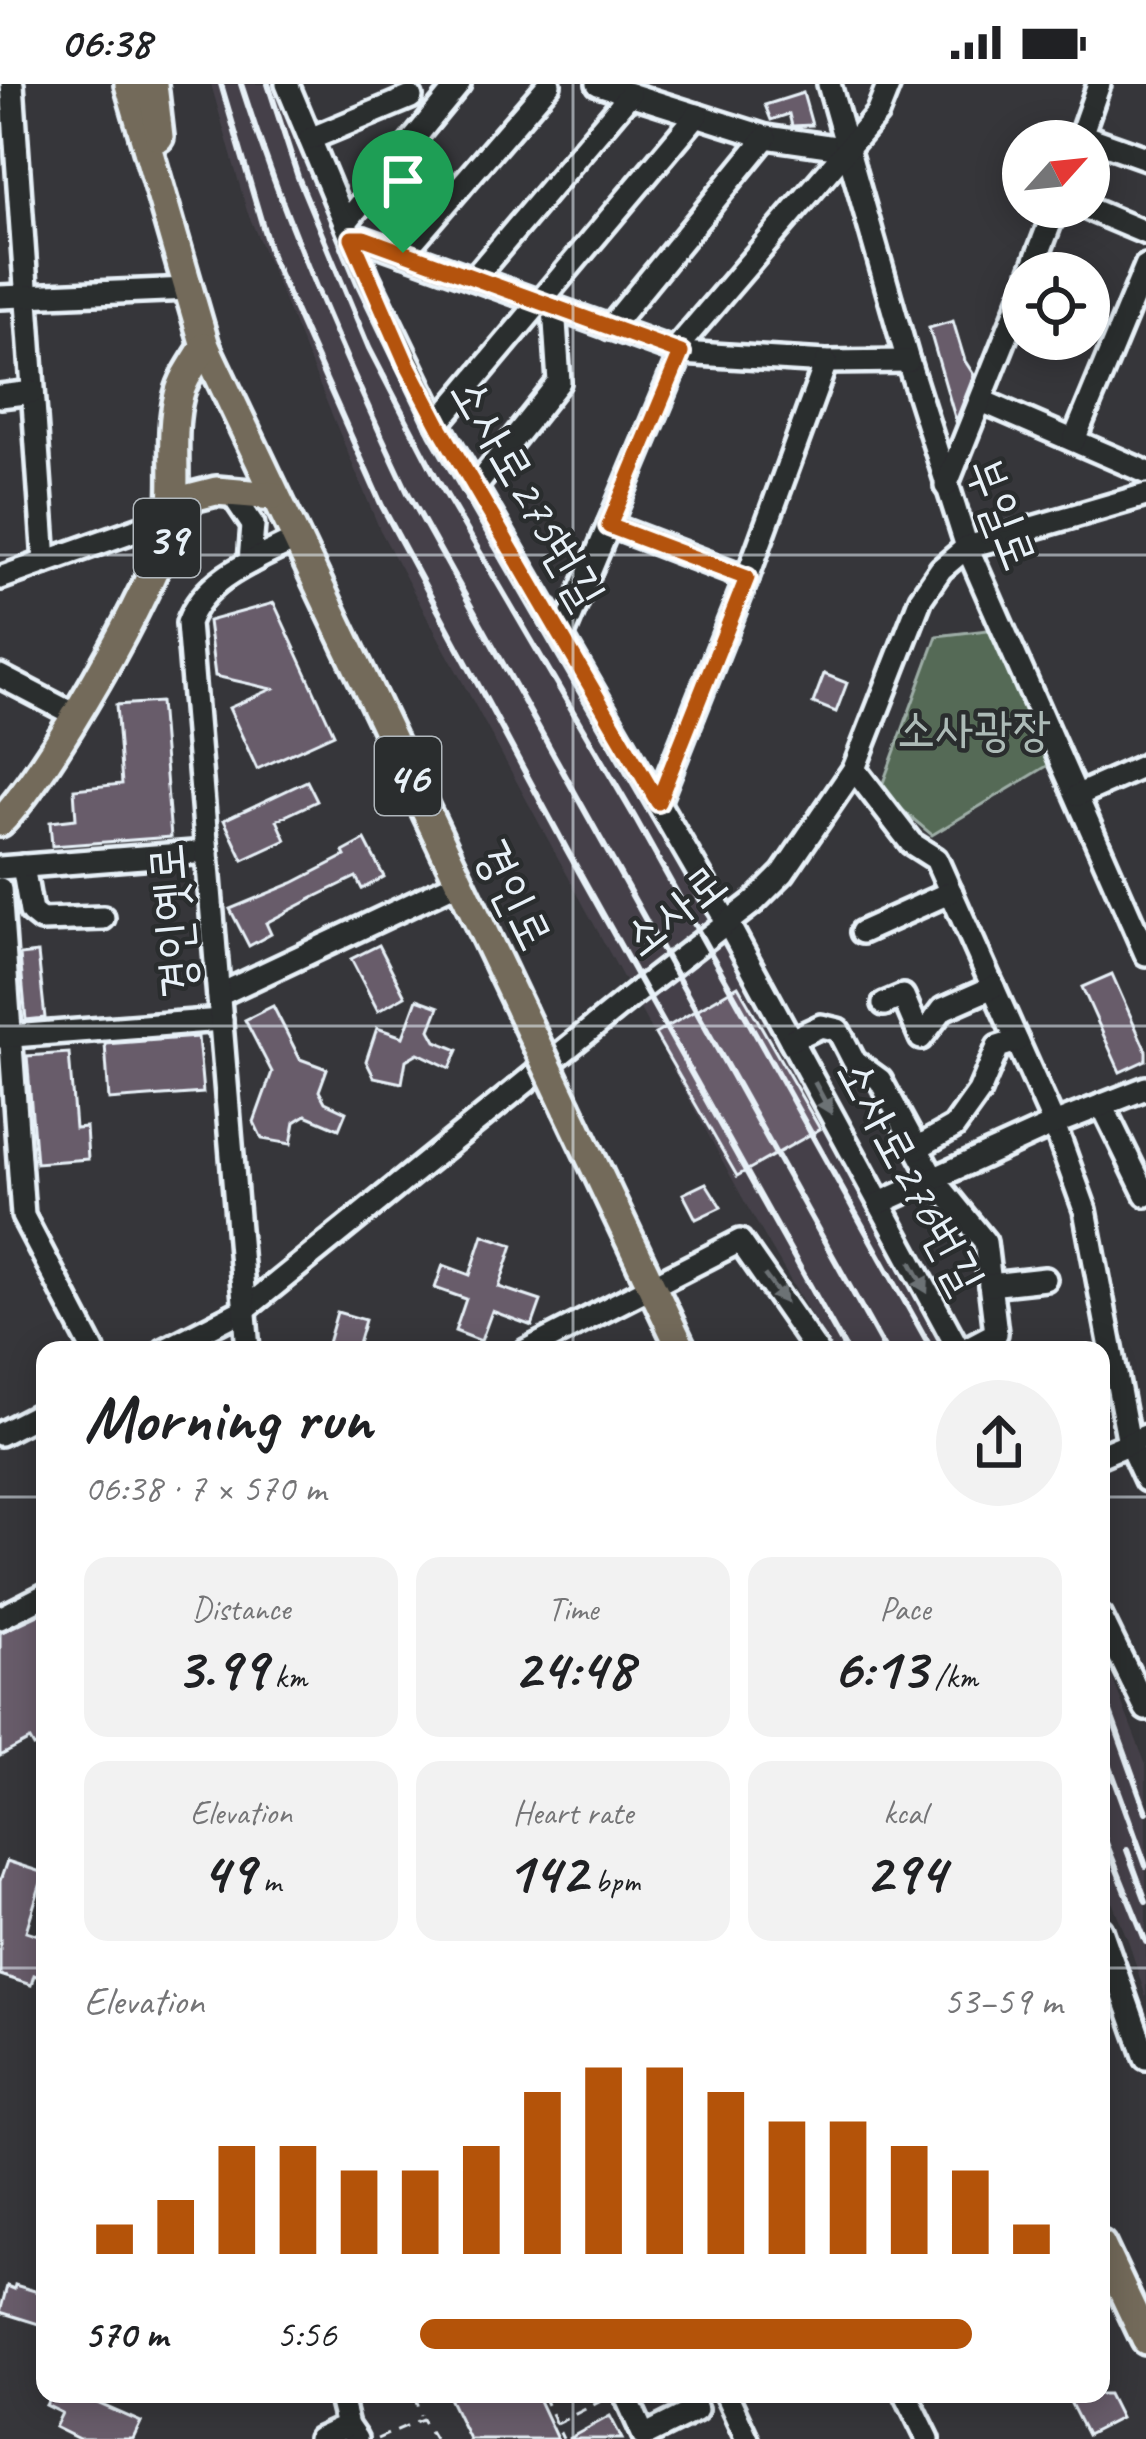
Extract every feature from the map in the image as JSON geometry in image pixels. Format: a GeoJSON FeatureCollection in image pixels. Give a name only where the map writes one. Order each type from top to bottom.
{"type":"FeatureCollection","features":[{"type":"Feature","properties":{"kind":"main road","name":"경인로"},"geometry":{"type":"LineString","coordinates":[[109,84],[127,139],[167,207]]}},
{"type":"Feature","properties":{"kind":"main road","name":"경인로"},"geometry":{"type":"LineString","coordinates":[[129,84],[205,346],[678,1341]]}},
{"type":"Feature","properties":{"kind":"main road","name":"경인로"},"geometry":{"type":"LineString","coordinates":[[153,84],[167,207]]}},
{"type":"Feature","properties":{"kind":"main road","name":"39"},"geometry":{"type":"LineString","coordinates":[[6,811],[73,715],[166,541],[178,399],[205,346]]}},
{"type":"Feature","properties":{"kind":"main road"},"geometry":{"type":"LineString","coordinates":[[172,510],[194,494],[230,491],[274,496]]}},
{"type":"Feature","properties":{"kind":"main road"},"geometry":{"type":"LineString","coordinates":[[1110,2264],[1146,2340]]}},
{"type":"Feature","properties":{"kind":"street"},"geometry":{"type":"LineString","coordinates":[[12,84],[45,562]]}},
{"type":"Feature","properties":{"kind":"street"},"geometry":{"type":"LineString","coordinates":[[140,84],[160,147]]}},
{"type":"Feature","properties":{"kind":"street","name":"소사로275번길"},"geometry":{"type":"LineString","coordinates":[[287,84],[406,362],[438,423],[727,922]]}},
{"type":"Feature","properties":{"kind":"street"},"geometry":{"type":"LineString","coordinates":[[459,84],[349,230],[677,352],[826,362],[908,361]]}},
{"type":"Feature","properties":{"kind":"street"},"geometry":{"type":"LineString","coordinates":[[403,253],[549,84]]}},
{"type":"Feature","properties":{"kind":"street"},"geometry":{"type":"LineString","coordinates":[[598,84],[641,92],[766,137],[849,149]]}},
{"type":"Feature","properties":{"kind":"street","name":"부일로"},"geometry":{"type":"LineString","coordinates":[[829,84],[967,547],[1146,954]]}},
{"type":"Feature","properties":{"kind":"street"},"geometry":{"type":"LineString","coordinates":[[563,634],[677,352],[877,114],[889,84]]}},
{"type":"Feature","properties":{"kind":"street"},"geometry":{"type":"LineString","coordinates":[[1086,120],[1099,84]]}},
{"type":"Feature","properties":{"kind":"street"},"geometry":{"type":"LineString","coordinates":[[310,139],[409,90],[422,129]]}},
{"type":"Feature","properties":{"kind":"street"},"geometry":{"type":"LineString","coordinates":[[474,278],[641,92]]}},
{"type":"Feature","properties":{"kind":"street"},"geometry":{"type":"LineString","coordinates":[[438,423],[547,305],[697,115]]}},
{"type":"Feature","properties":{"kind":"street"},"geometry":{"type":"LineString","coordinates":[[610,328],[766,137]]}},
{"type":"Feature","properties":{"kind":"street"},"geometry":{"type":"LineString","coordinates":[[1110,147],[1146,158]]}},
{"type":"Feature","properties":{"kind":"street"},"geometry":{"type":"LineString","coordinates":[[1110,218],[1146,233]]}},
{"type":"Feature","properties":{"kind":"street"},"geometry":{"type":"LineString","coordinates":[[1073,440],[1146,266]]}},
{"type":"Feature","properties":{"kind":"street"},"geometry":{"type":"LineString","coordinates":[[0,297],[189,289]]}},
{"type":"Feature","properties":{"kind":"street"},"geometry":{"type":"LineString","coordinates":[[476,486],[560,382],[547,305]]}},
{"type":"Feature","properties":{"kind":"street"},"geometry":{"type":"LineString","coordinates":[[946,486],[1002,349]]}},
{"type":"Feature","properties":{"kind":"street"},"geometry":{"type":"LineString","coordinates":[[658,802],[826,362]]}},
{"type":"Feature","properties":{"kind":"street"},"geometry":{"type":"LineString","coordinates":[[0,396],[33,392]]}},
{"type":"Feature","properties":{"kind":"street"},"geometry":{"type":"LineString","coordinates":[[982,401],[1146,472]]}},
{"type":"Feature","properties":{"kind":"street"},"geometry":{"type":"LineString","coordinates":[[230,491],[253,525],[250,562]]}},
{"type":"Feature","properties":{"kind":"street"},"geometry":{"type":"LineString","coordinates":[[967,547],[1146,495]]}},
{"type":"Feature","properties":{"kind":"street"},"geometry":{"type":"LineString","coordinates":[[0,578],[172,510]]}},
{"type":"Feature","properties":{"kind":"street"},"geometry":{"type":"LineString","coordinates":[[609,526],[747,578]]}},
{"type":"Feature","properties":{"kind":"street","name":"경인옛로"},"geometry":{"type":"LineString","coordinates":[[247,1341],[188,623],[194,606],[208,591],[250,562],[295,540]]}},
{"type":"Feature","properties":{"kind":"street","name":"소사로"},"geometry":{"type":"LineString","coordinates":[[183,1341],[245,1309],[783,873],[854,769],[921,598],[941,569],[967,547]]}},
{"type":"Feature","properties":{"kind":"street"},"geometry":{"type":"LineString","coordinates":[[0,676],[73,715]]}},
{"type":"Feature","properties":{"kind":"street"},"geometry":{"type":"LineString","coordinates":[[1078,795],[1146,765]]}},
{"type":"Feature","properties":{"kind":"street"},"geometry":{"type":"LineString","coordinates":[[854,769],[911,844],[936,859],[1054,1124],[1085,1210],[1146,1480]]}},
{"type":"Feature","properties":{"kind":"street"},"geometry":{"type":"LineString","coordinates":[[103,917],[41,920],[31,912],[11,867],[207,852]]}},
{"type":"Feature","properties":{"kind":"street"},"geometry":{"type":"LineString","coordinates":[[219,995],[459,882]]}},
{"type":"Feature","properties":{"kind":"street"},"geometry":{"type":"LineString","coordinates":[[0,889],[6,1036],[23,1216],[88,1341]]}},
{"type":"Feature","properties":{"kind":"street"},"geometry":{"type":"LineString","coordinates":[[862,932],[950,892]]}},
{"type":"Feature","properties":{"kind":"street","name":"소사로276번길"},"geometry":{"type":"LineString","coordinates":[[727,922],[957,1341]]}},
{"type":"Feature","properties":{"kind":"street"},"geometry":{"type":"LineString","coordinates":[[884,1004],[903,996],[921,1038],[943,1009],[993,987]]}},
{"type":"Feature","properties":{"kind":"street"},"geometry":{"type":"LineString","coordinates":[[6,1036],[221,1020]]}},
{"type":"Feature","properties":{"kind":"street","name":"소사로276번길"},"geometry":{"type":"LineString","coordinates":[[791,1040],[821,1026],[838,1030],[854,1061],[880,1080],[933,1178],[985,1242],[996,1333],[980,1341]]}},
{"type":"Feature","properties":{"kind":"street"},"geometry":{"type":"LineString","coordinates":[[917,1148],[954,1127],[979,1092],[998,1047],[1017,1041]]}},
{"type":"Feature","properties":{"kind":"street"},"geometry":{"type":"LineString","coordinates":[[880,1203],[1146,1088]]}},
{"type":"Feature","properties":{"kind":"street"},"geometry":{"type":"LineString","coordinates":[[1102,1105],[1146,1195]]}},
{"type":"Feature","properties":{"kind":"street"},"geometry":{"type":"LineString","coordinates":[[0,1228],[23,1216]]}},
{"type":"Feature","properties":{"kind":"street"},"geometry":{"type":"LineString","coordinates":[[544,1341],[740,1241],[811,1341]]}},
{"type":"Feature","properties":{"kind":"street","name":"소사로276번길"},"geometry":{"type":"LineString","coordinates":[[990,1285],[1046,1279]]}},
{"type":"Feature","properties":{"kind":"street"},"geometry":{"type":"LineString","coordinates":[[0,1434],[36,1416]]}},
{"type":"Feature","properties":{"kind":"street"},"geometry":{"type":"LineString","coordinates":[[0,1618],[36,1600]]}},
{"type":"Feature","properties":{"kind":"street"},"geometry":{"type":"LineString","coordinates":[[1110,1635],[1146,1709]]}},
{"type":"Feature","properties":{"kind":"street"},"geometry":{"type":"LineString","coordinates":[[1110,1956],[1146,2058]]}},
{"type":"Feature","properties":{"kind":"street"},"geometry":{"type":"LineString","coordinates":[[319,2439],[351,2433],[342,2403]]}},
{"type":"Feature","properties":{"kind":"street"},"geometry":{"type":"LineString","coordinates":[[625,2403],[644,2435],[696,2410],[692,2403]]}},
{"type":"Feature","properties":{"kind":"street"},"geometry":{"type":"LineString","coordinates":[[730,2403],[747,2439]]}},
{"type":"Feature","properties":{"kind":"street"},"geometry":{"type":"LineString","coordinates":[[910,2403],[928,2439]]}},
{"type":"Feature","properties":{"kind":"path"},"geometry":{"type":"LineString","coordinates":[[416,2403],[434,2439]]}},
{"type":"Feature","properties":{"kind":"path"},"geometry":{"type":"LineString","coordinates":[[546,2403],[563,2439]]}},
{"type":"Feature","properties":{"kind":"path"},"geometry":{"type":"LineString","coordinates":[[556,2424],[601,2403]]}},
{"type":"Feature","properties":{"kind":"path"},"geometry":{"type":"LineString","coordinates":[[377,2439],[422,2419]]}},
{"type":"Feature","properties":{"kind":"shaded area"},"geometry":{"type":"Polygon","coordinates":[[[211,84],[285,84],[392,346],[663,819],[945,1341],[826,1341],[747,1206],[380,530],[247,211],[211,84]]]}},
{"type":"Feature","properties":{"kind":"shaded area"},"geometry":{"type":"Polygon","coordinates":[[[1110,1672],[1146,1765],[1146,1998],[1110,1897],[1110,1672]]]}},
{"type":"Feature","properties":{"kind":"green space","name":"소사광장"},"geometry":{"type":"Polygon","coordinates":[[[1004,628],[1062,757],[932,835],[880,791],[937,636],[1004,628]]]}},
{"type":"Feature","properties":{"kind":"building"},"geometry":{"type":"Polygon","coordinates":[[[803,93],[812,125],[792,126],[789,114],[771,120],[765,105],[803,93]]]}},
{"type":"Feature","properties":{"kind":"building"},"geometry":{"type":"Polygon","coordinates":[[[953,321],[974,375],[956,421],[929,328],[953,321]]]}},
{"type":"Feature","properties":{"kind":"building"},"geometry":{"type":"Polygon","coordinates":[[[274,603],[334,734],[257,769],[229,708],[272,689],[215,676],[208,621],[274,603]]]}},
{"type":"Feature","properties":{"kind":"building"},"geometry":{"type":"Polygon","coordinates":[[[824,674],[847,683],[836,712],[813,703],[824,674]]]}},
{"type":"Feature","properties":{"kind":"building"},"geometry":{"type":"Polygon","coordinates":[[[160,702],[171,837],[52,846],[50,822],[76,819],[74,789],[122,784],[116,705],[160,702]]]}},
{"type":"Feature","properties":{"kind":"building"},"geometry":{"type":"Polygon","coordinates":[[[307,781],[317,801],[277,820],[286,840],[243,860],[224,820],[307,781]]]}},
{"type":"Feature","properties":{"kind":"building"},"geometry":{"type":"Polygon","coordinates":[[[365,840],[384,877],[362,889],[356,877],[317,896],[266,923],[271,934],[249,946],[230,909],[293,883],[365,840]]]}},
{"type":"Feature","properties":{"kind":"building"},"geometry":{"type":"Polygon","coordinates":[[[379,945],[405,996],[378,1011],[351,959],[379,945]]]}},
{"type":"Feature","properties":{"kind":"building"},"geometry":{"type":"Polygon","coordinates":[[[38,953],[45,1018],[26,1020],[20,955],[38,953]]]}},
{"type":"Feature","properties":{"kind":"building"},"geometry":{"type":"Polygon","coordinates":[[[1112,974],[1146,1051],[1146,1060],[1120,1072],[1082,987],[1112,974]]]}},
{"type":"Feature","properties":{"kind":"building"},"geometry":{"type":"Polygon","coordinates":[[[738,986],[820,1129],[737,1176],[655,1034],[738,986]]]}},
{"type":"Feature","properties":{"kind":"building"},"geometry":{"type":"Polygon","coordinates":[[[417,999],[439,1007],[430,1030],[436,1041],[458,1050],[450,1068],[418,1053],[406,1060],[402,1083],[374,1077],[366,1061],[377,1028],[403,1037],[417,999]]]}},
{"type":"Feature","properties":{"kind":"building"},"geometry":{"type":"Polygon","coordinates":[[[273,1006],[300,1059],[327,1069],[319,1091],[325,1102],[346,1112],[339,1129],[306,1115],[295,1122],[291,1144],[262,1139],[254,1122],[272,1072],[245,1020],[273,1006]]]}},
{"type":"Feature","properties":{"kind":"building"},"geometry":{"type":"Polygon","coordinates":[[[198,1037],[203,1093],[109,1100],[105,1044],[198,1037]]]}},
{"type":"Feature","properties":{"kind":"building"},"geometry":{"type":"Polygon","coordinates":[[[69,1053],[75,1128],[86,1127],[88,1159],[36,1163],[27,1056],[69,1053]]]}},
{"type":"Feature","properties":{"kind":"building"},"geometry":{"type":"Polygon","coordinates":[[[706,1183],[721,1207],[696,1219],[683,1194],[706,1183]]]}},
{"type":"Feature","properties":{"kind":"building"},"geometry":{"type":"Polygon","coordinates":[[[483,1235],[513,1245],[499,1287],[541,1301],[532,1326],[492,1311],[481,1341],[455,1331],[466,1299],[435,1288],[443,1265],[470,1275],[483,1235]]]}},
{"type":"Feature","properties":{"kind":"building"},"geometry":{"type":"Polygon","coordinates":[[[337,1312],[365,1320],[359,1341],[329,1341],[337,1312]]]}},
{"type":"Feature","properties":{"kind":"building"},"geometry":{"type":"Polygon","coordinates":[[[36,1616],[36,1746],[30,1740],[0,1756],[0,1633],[36,1616]]]}},
{"type":"Feature","properties":{"kind":"building"},"geometry":{"type":"Polygon","coordinates":[[[7,1861],[36,1870],[36,1899],[26,1931],[36,1934],[36,1976],[31,1985],[0,1975],[0,1881],[7,1861]]]}},
{"type":"Feature","properties":{"kind":"building"},"geometry":{"type":"Polygon","coordinates":[[[15,2285],[36,2291],[36,2323],[0,2312],[7,2286],[14,2289],[15,2285]]]}},
{"type":"Feature","properties":{"kind":"building"},"geometry":{"type":"Polygon","coordinates":[[[1110,2398],[1120,2418],[1087,2435],[1071,2403],[1110,2403],[1110,2398]]]}},
{"type":"Feature","properties":{"kind":"building"},"geometry":{"type":"Polygon","coordinates":[[[97,2403],[141,2422],[133,2439],[79,2439],[55,2427],[62,2413],[46,2405],[97,2403]]]}},
{"type":"Feature","properties":{"kind":"building"},"geometry":{"type":"Polygon","coordinates":[[[451,2403],[540,2403],[557,2439],[469,2439],[451,2403]]]}},
{"type":"Feature","properties":{"kind":"building"},"geometry":{"type":"Polygon","coordinates":[[[610,2416],[622,2439],[568,2439],[610,2416]]]}},
{"type":"Feature","properties":{"kind":"railway"},"geometry":{"type":"LineString","coordinates":[[221,84],[272,258],[382,506],[841,1341]]}},
{"type":"Feature","properties":{"kind":"railway"},"geometry":{"type":"LineString","coordinates":[[241,84],[318,291],[408,493],[880,1341]]}},
{"type":"Feature","properties":{"kind":"railway"},"geometry":{"type":"LineString","coordinates":[[268,84],[298,177],[369,348],[437,479],[634,816],[927,1341]]}},
{"type":"Feature","properties":{"kind":"railway"},"geometry":{"type":"LineString","coordinates":[[1110,1712],[1146,1812]]}},
{"type":"Feature","properties":{"kind":"railway"},"geometry":{"type":"LineString","coordinates":[[1110,1767],[1146,1866]]}},
{"type":"Feature","properties":{"kind":"railway"},"geometry":{"type":"LineString","coordinates":[[1127,1850],[1146,1901]]}},
{"type":"Feature","properties":{"kind":"railway"},"geometry":{"type":"LineString","coordinates":[[1110,1852],[1146,1942]]}},
{"type":"Feature","properties":{"kind":"route"},"geometry":{"type":"LineString","coordinates":[[352,238],[403,253],[681,353],[609,526],[747,578],[658,802],[441,429],[352,238]]}}]}
